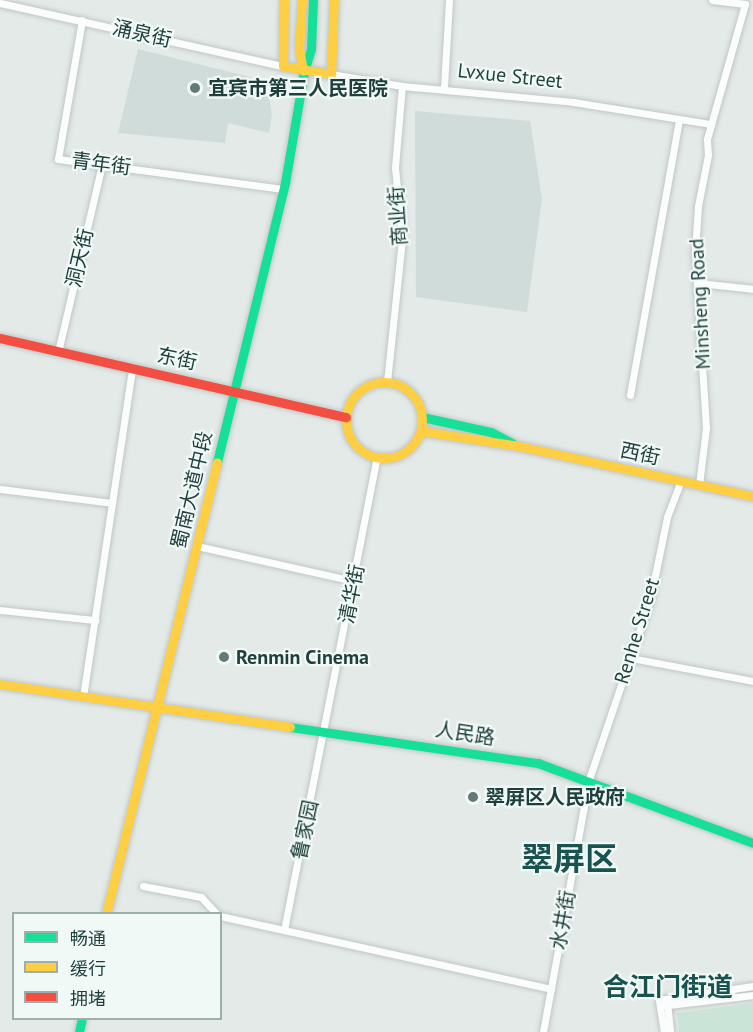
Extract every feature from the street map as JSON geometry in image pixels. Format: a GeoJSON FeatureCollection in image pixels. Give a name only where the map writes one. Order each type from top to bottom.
{"type":"FeatureCollection","features":[{"type":"Feature","properties":{"kind":"main road"},"geometry":{"type":"LineString","coordinates":[[284,0],[284,66]]}},
{"type":"Feature","properties":{"kind":"main road"},"geometry":{"type":"LineString","coordinates":[[302,0],[299,48],[304,72]]}},
{"type":"Feature","properties":{"kind":"main road","name":"蜀南大道中段"},"geometry":{"type":"LineString","coordinates":[[106,912],[139,770],[159,707],[283,189],[304,72],[311,50],[313,0]]}},
{"type":"Feature","properties":{"kind":"main road"},"geometry":{"type":"LineString","coordinates":[[331,74],[334,0]]}},
{"type":"Feature","properties":{"kind":"main road"},"geometry":{"type":"LineString","coordinates":[[312,13],[333,15]]}},
{"type":"Feature","properties":{"kind":"main road","name":"Lvxue Street"},"geometry":{"type":"LineString","coordinates":[[284,66],[304,72],[331,74]]}},
{"type":"Feature","properties":{"kind":"main road","name":"东街"},"geometry":{"type":"LineString","coordinates":[[0,338],[234,389],[346,417]]}},
{"type":"Feature","properties":{"kind":"main road"},"geometry":{"type":"LineString","coordinates":[[387,382],[400,385],[415,398],[422,417],[421,431],[411,447],[396,456],[377,458],[355,445],[346,417],[355,394],[365,386],[387,382]]}},
{"type":"Feature","properties":{"kind":"main road","name":"西街"},"geometry":{"type":"LineString","coordinates":[[422,417],[491,432],[519,446]]}},
{"type":"Feature","properties":{"kind":"main road","name":"西街"},"geometry":{"type":"LineString","coordinates":[[421,431],[519,446],[753,496]]}},
{"type":"Feature","properties":{"kind":"main road","name":"人民路"},"geometry":{"type":"LineString","coordinates":[[0,684],[538,763],[589,779],[753,843]]}},
{"type":"Feature","properties":{"kind":"street"},"geometry":{"type":"LineString","coordinates":[[444,87],[449,0]]}},
{"type":"Feature","properties":{"kind":"street","name":"Minsheng Road"},"geometry":{"type":"LineString","coordinates":[[699,485],[706,428],[699,283],[695,251],[698,206],[711,124],[745,4],[712,0]]}},
{"type":"Feature","properties":{"kind":"street","name":"涌泉街"},"geometry":{"type":"LineString","coordinates":[[0,3],[284,66]]}},
{"type":"Feature","properties":{"kind":"street","name":"青年街"},"geometry":{"type":"LineString","coordinates":[[82,20],[58,159],[283,189]]}},
{"type":"Feature","properties":{"kind":"street","name":"Lvxue Street"},"geometry":{"type":"LineString","coordinates":[[331,74],[402,86],[444,87],[573,102],[711,124]]}},
{"type":"Feature","properties":{"kind":"street","name":"商业街"},"geometry":{"type":"LineString","coordinates":[[387,382],[402,240],[395,167],[402,86]]}},
{"type":"Feature","properties":{"kind":"street"},"geometry":{"type":"LineString","coordinates":[[630,395],[679,119]]}},
{"type":"Feature","properties":{"kind":"street","name":"洞天街"},"geometry":{"type":"LineString","coordinates":[[58,352],[102,164]]}},
{"type":"Feature","properties":{"kind":"street"},"geometry":{"type":"LineString","coordinates":[[699,283],[753,289]]}},
{"type":"Feature","properties":{"kind":"street"},"geometry":{"type":"LineString","coordinates":[[83,696],[132,368]]}},
{"type":"Feature","properties":{"kind":"street","name":"清华街"},"geometry":{"type":"LineString","coordinates":[[326,731],[377,458]]}},
{"type":"Feature","properties":{"kind":"street","name":"Renhe Street"},"geometry":{"type":"LineString","coordinates":[[589,779],[650,600],[667,517],[681,481]]}},
{"type":"Feature","properties":{"kind":"street"},"geometry":{"type":"LineString","coordinates":[[0,489],[112,503]]}},
{"type":"Feature","properties":{"kind":"street"},"geometry":{"type":"LineString","coordinates":[[197,546],[354,581]]}},
{"type":"Feature","properties":{"kind":"street"},"geometry":{"type":"LineString","coordinates":[[0,609],[95,620]]}},
{"type":"Feature","properties":{"kind":"street"},"geometry":{"type":"LineString","coordinates":[[631,658],[753,681]]}},
{"type":"Feature","properties":{"kind":"street","name":"鲁家园"},"geometry":{"type":"LineString","coordinates":[[284,930],[326,731]]}},
{"type":"Feature","properties":{"kind":"street","name":"水井街"},"geometry":{"type":"LineString","coordinates":[[543,1032],[589,779]]}},
{"type":"Feature","properties":{"kind":"street"},"geometry":{"type":"LineString","coordinates":[[142,886],[201,897],[216,912]]}},
{"type":"Feature","properties":{"kind":"street"},"geometry":{"type":"LineString","coordinates":[[222,916],[551,989]]}},
{"type":"Feature","properties":{"kind":"street"},"geometry":{"type":"LineString","coordinates":[[665,1003],[753,986]]}},
{"type":"Feature","properties":{"kind":"street"},"geometry":{"type":"LineString","coordinates":[[665,1003],[753,995]]}},
{"type":"Feature","properties":{"kind":"street"},"geometry":{"type":"LineString","coordinates":[[664,1032],[665,1003]]}},
{"type":"Feature","properties":{"kind":"street"},"geometry":{"type":"LineString","coordinates":[[665,1003],[670,1032]]}},
{"type":"Feature","properties":{"kind":"shaded area","name":"宜宾市第三人民医院"},"geometry":{"type":"Polygon","coordinates":[[[138,49],[254,78],[269,97],[272,115],[269,133],[228,123],[225,143],[118,133],[138,49]]]}},
{"type":"Feature","properties":{"kind":"shaded area"},"geometry":{"type":"Polygon","coordinates":[[[415,111],[530,121],[542,199],[527,312],[416,297],[415,111]]]}},
{"type":"Feature","properties":{"kind":"green space"},"geometry":{"type":"Polygon","coordinates":[[[753,1003],[753,1032],[679,1032],[677,1013],[753,1003]]]}},
{"type":"Feature","properties":{"kind":"traffic: fast"},"geometry":{"type":"LineString","coordinates":[[304,72],[311,49],[313,0]]}},
{"type":"Feature","properties":{"kind":"traffic: fast"},"geometry":{"type":"LineString","coordinates":[[217,462],[285,183],[304,72]]}},
{"type":"Feature","properties":{"kind":"traffic: fast"},"geometry":{"type":"LineString","coordinates":[[422,417],[491,432],[512,443]]}},
{"type":"Feature","properties":{"kind":"traffic: fast"},"geometry":{"type":"LineString","coordinates":[[290,727],[538,763],[753,843]]}},
{"type":"Feature","properties":{"kind":"traffic: fast"},"geometry":{"type":"LineString","coordinates":[[79,1032],[82,1020]]}},
{"type":"Feature","properties":{"kind":"traffic: slow"},"geometry":{"type":"LineString","coordinates":[[284,0],[283,66],[331,74],[334,0]]}},
{"type":"Feature","properties":{"kind":"traffic: slow"},"geometry":{"type":"LineString","coordinates":[[302,0],[299,48],[303,71]]}},
{"type":"Feature","properties":{"kind":"traffic: slow"},"geometry":{"type":"LineString","coordinates":[[384,382],[399,385],[411,393],[419,405],[422,420],[419,435],[411,447],[399,455],[384,458],[369,455],[357,447],[349,435],[346,420],[349,405],[357,393],[369,385],[384,382]]}},
{"type":"Feature","properties":{"kind":"traffic: slow"},"geometry":{"type":"LineString","coordinates":[[421,431],[519,446],[753,496]]}},
{"type":"Feature","properties":{"kind":"traffic: slow"},"geometry":{"type":"LineString","coordinates":[[106,912],[217,462]]}},
{"type":"Feature","properties":{"kind":"traffic: slow"},"geometry":{"type":"LineString","coordinates":[[0,684],[290,727]]}},
{"type":"Feature","properties":{"kind":"traffic: jam"},"geometry":{"type":"LineString","coordinates":[[0,338],[346,417]]}},
{"type":"Feature","properties":{"kind":"place","name":"宜宾市第三人民医院"},"geometry":{"type":"Point","coordinates":[195,88]}},
{"type":"Feature","properties":{"kind":"place","name":"Renmin Cinema"},"geometry":{"type":"Point","coordinates":[224,657]}},
{"type":"Feature","properties":{"kind":"place","name":"翠屏区人民政府"},"geometry":{"type":"Point","coordinates":[473,797]}},
{"type":"Feature","properties":{"kind":"district","name":"翠屏区"},"geometry":{"type":"Point","coordinates":[569,858]}},
{"type":"Feature","properties":{"kind":"district","name":"合江门街道"},"geometry":{"type":"Point","coordinates":[668,987]}}]}
